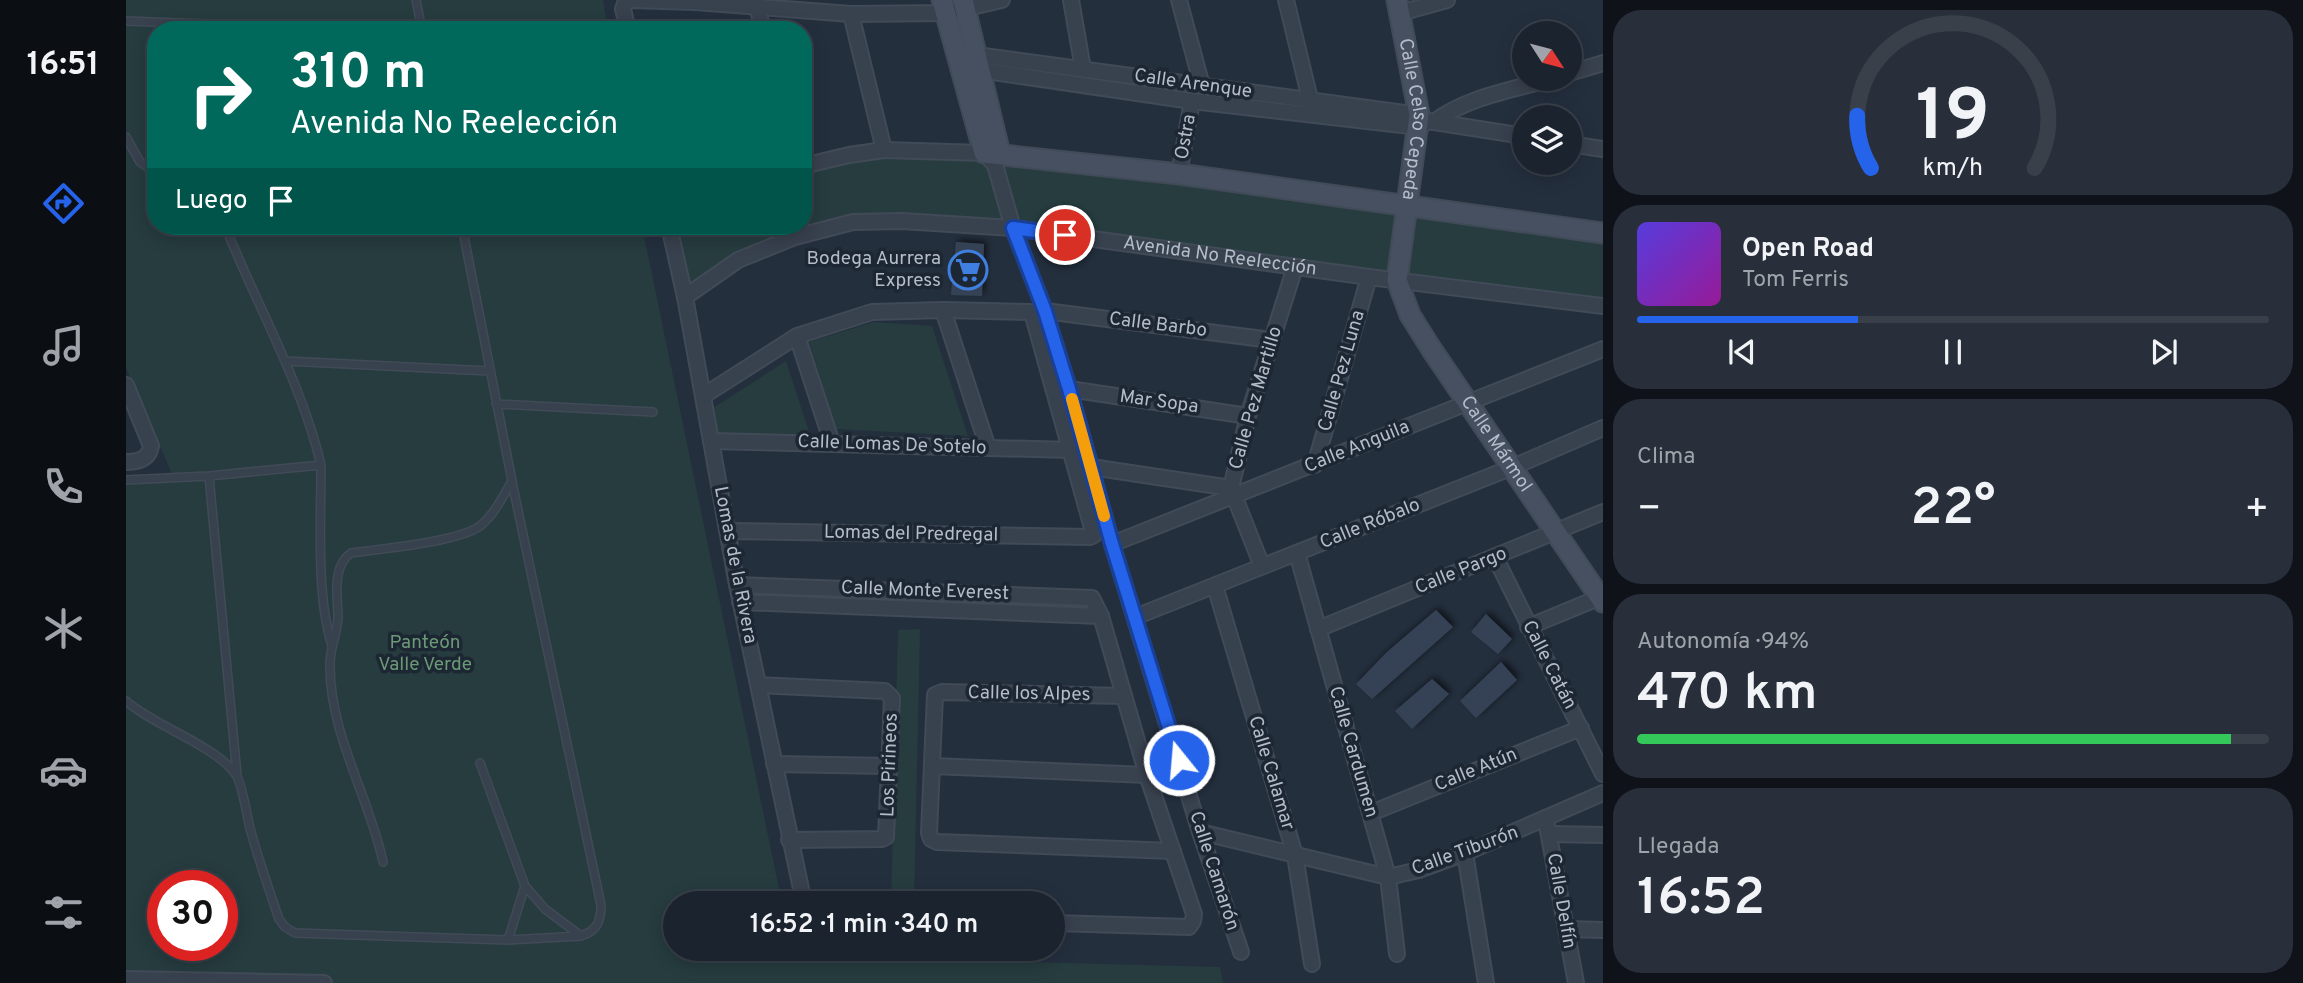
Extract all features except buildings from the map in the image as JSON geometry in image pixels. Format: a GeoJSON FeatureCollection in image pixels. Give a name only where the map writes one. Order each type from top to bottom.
{"type":"FeatureCollection","features":[{"type":"Feature","properties":{"kind":"street"},"geometry":{"type":"LineString","coordinates":[[626,21],[623,9],[625,3],[631,0],[695,1],[852,14],[1002,0]]}},
{"type":"Feature","properties":{"kind":"street"},"geometry":{"type":"LineString","coordinates":[[1070,0],[1083,69]]}},
{"type":"Feature","properties":{"kind":"street"},"geometry":{"type":"LineString","coordinates":[[1179,0],[1202,86]]}},
{"type":"Feature","properties":{"kind":"street"},"geometry":{"type":"LineString","coordinates":[[1286,0],[1310,99]]}},
{"type":"Feature","properties":{"kind":"street"},"geometry":{"type":"LineString","coordinates":[[1399,6],[1447,0]]}},
{"type":"Feature","properties":{"kind":"street"},"geometry":{"type":"LineString","coordinates":[[964,4],[968,62]]}},
{"type":"Feature","properties":{"kind":"street"},"geometry":{"type":"LineString","coordinates":[[757,6],[761,21]]}},
{"type":"Feature","properties":{"kind":"street","name":"Calle Celso Cepeda"},"geometry":{"type":"LineString","coordinates":[[1397,280],[1425,121],[1399,6]]}},
{"type":"Feature","properties":{"kind":"street"},"geometry":{"type":"LineString","coordinates":[[943,7],[968,62],[993,158]]}},
{"type":"Feature","properties":{"kind":"street"},"geometry":{"type":"LineString","coordinates":[[852,14],[884,150]]}},
{"type":"Feature","properties":{"kind":"street","name":"Calle Arenque"},"geometry":{"type":"LineString","coordinates":[[968,62],[1083,69],[1310,99],[1512,134]]}},
{"type":"Feature","properties":{"kind":"street","name":"Calle Arenque"},"geometry":{"type":"LineString","coordinates":[[968,62],[1192,101],[1425,121]]}},
{"type":"Feature","properties":{"kind":"street"},"geometry":{"type":"LineString","coordinates":[[1582,69],[1603,63]]}},
{"type":"Feature","properties":{"kind":"street"},"geometry":{"type":"LineString","coordinates":[[1425,121],[1468,102],[1512,90]]}},
{"type":"Feature","properties":{"kind":"street","name":"Ostra"},"geometry":{"type":"LineString","coordinates":[[1179,174],[1192,101]]}},
{"type":"Feature","properties":{"kind":"street"},"geometry":{"type":"LineString","coordinates":[[1582,146],[1603,149]]}},
{"type":"Feature","properties":{"kind":"street"},"geometry":{"type":"LineString","coordinates":[[812,164],[884,150],[1179,174],[1603,233]]}},
{"type":"Feature","properties":{"kind":"street","name":"Calle Camarón"},"geometry":{"type":"LineString","coordinates":[[993,158],[1037,312],[1069,389],[1112,544],[1200,832],[1241,952]]}},
{"type":"Feature","properties":{"kind":"street","name":"Avenida No Reelección"},"geometry":{"type":"LineString","coordinates":[[812,232],[853,222],[902,221],[1013,228],[1603,306]]}},
{"type":"Feature","properties":{"kind":"street","name":"Lomas de la Rivera"},"geometry":{"type":"LineString","coordinates":[[673,235],[740,602],[801,891]]}},
{"type":"Feature","properties":{"kind":"street","name":"Avenida No Reelección"},"geometry":{"type":"LineString","coordinates":[[685,297],[738,260],[802,235]]}},
{"type":"Feature","properties":{"kind":"street","name":"Calle Pez Martillo"},"geometry":{"type":"LineString","coordinates":[[1262,566],[1232,491],[1248,416],[1295,267]]}},
{"type":"Feature","properties":{"kind":"street","name":"Calle Pez Luna"},"geometry":{"type":"LineString","coordinates":[[1315,464],[1369,277]]}},
{"type":"Feature","properties":{"kind":"street","name":"Calle Mármol"},"geometry":{"type":"LineString","coordinates":[[1397,280],[1410,315],[1602,599]]}},
{"type":"Feature","properties":{"kind":"street"},"geometry":{"type":"LineString","coordinates":[[943,310],[989,448]]}},
{"type":"Feature","properties":{"kind":"street","name":"Calle Barbo"},"geometry":{"type":"LineString","coordinates":[[703,396],[797,336],[872,312],[1037,312],[1271,340]]}},
{"type":"Feature","properties":{"kind":"street"},"geometry":{"type":"LineString","coordinates":[[1037,312],[1033,316],[1072,450]]}},
{"type":"Feature","properties":{"kind":"street"},"geometry":{"type":"LineString","coordinates":[[797,336],[832,443]]}},
{"type":"Feature","properties":{"kind":"street","name":"Calle Anguila"},"geometry":{"type":"LineString","coordinates":[[1112,544],[1232,491],[1315,464],[1603,349]]}},
{"type":"Feature","properties":{"kind":"street"},"geometry":{"type":"LineString","coordinates":[[126,385],[150,439],[150,451],[142,460],[126,462]]}},
{"type":"Feature","properties":{"kind":"street","name":"Mar Sopa"},"geometry":{"type":"LineString","coordinates":[[1069,389],[1248,416]]}},
{"type":"Feature","properties":{"kind":"street","name":"Calle Róbalo"},"geometry":{"type":"LineString","coordinates":[[1135,617],[1513,467],[1603,428]]}},
{"type":"Feature","properties":{"kind":"street","name":"Calle Lomas De Sotelo"},"geometry":{"type":"LineString","coordinates":[[712,441],[1072,450]]}},
{"type":"Feature","properties":{"kind":"street","name":"Lomas del Predregal"},"geometry":{"type":"LineString","coordinates":[[728,531],[1090,537],[1094,535],[1072,450]]}},
{"type":"Feature","properties":{"kind":"street"},"geometry":{"type":"LineString","coordinates":[[1091,467],[1232,491]]}},
{"type":"Feature","properties":{"kind":"street","name":"Calle Pargo"},"geometry":{"type":"LineString","coordinates":[[1318,629],[1603,512]]}},
{"type":"Feature","properties":{"kind":"street","name":"Calle Cardumen"},"geometry":{"type":"LineString","coordinates":[[1297,553],[1388,877],[1397,954]]}},
{"type":"Feature","properties":{"kind":"street","name":"Calle Catán"},"geometry":{"type":"LineString","coordinates":[[1495,557],[1603,774]]}},
{"type":"Feature","properties":{"kind":"street","name":"Calle Monte Everest"},"geometry":{"type":"LineString","coordinates":[[737,585],[1088,596],[1096,601],[1101,616],[740,602]]}},
{"type":"Feature","properties":{"kind":"street","name":"Calle Calamar"},"geometry":{"type":"LineString","coordinates":[[1215,586],[1295,855],[1312,964]]}},
{"type":"Feature","properties":{"kind":"street"},"geometry":{"type":"LineString","coordinates":[[1528,626],[1602,599]]}},
{"type":"Feature","properties":{"kind":"street"},"geometry":{"type":"LineString","coordinates":[[1065,923],[1189,926],[1194,914],[1147,775],[1101,616]]}},
{"type":"Feature","properties":{"kind":"street","name":"Los Pirineos"},"geometry":{"type":"LineString","coordinates":[[759,685],[885,691],[890,693],[892,698],[886,837],[789,840]]}},
{"type":"Feature","properties":{"kind":"street","name":"Calle los Alpes"},"geometry":{"type":"LineString","coordinates":[[933,766],[935,695],[942,692],[1124,696]]}},
{"type":"Feature","properties":{"kind":"street","name":"Calle Atún"},"geometry":{"type":"LineString","coordinates":[[1371,813],[1581,728]]}},
{"type":"Feature","properties":{"kind":"street"},"geometry":{"type":"LineString","coordinates":[[774,764],[890,766]]}},
{"type":"Feature","properties":{"kind":"street"},"geometry":{"type":"LineString","coordinates":[[1147,775],[933,766],[929,833],[931,839],[937,842],[1173,851]]}},
{"type":"Feature","properties":{"kind":"street","name":"Calle Tiburón"},"geometry":{"type":"LineString","coordinates":[[1200,832],[1388,877],[1419,870],[1548,827],[1603,793]]}},
{"type":"Feature","properties":{"kind":"street"},"geometry":{"type":"LineString","coordinates":[[1548,827],[1603,835]]}},
{"type":"Feature","properties":{"kind":"street","name":"Calle Delfín"},"geometry":{"type":"LineString","coordinates":[[1548,827],[1576,983]]}},
{"type":"Feature","properties":{"kind":"street"},"geometry":{"type":"LineString","coordinates":[[1465,853],[1486,983]]}},
{"type":"Feature","properties":{"kind":"street"},"geometry":{"type":"LineString","coordinates":[[1566,929],[1603,930]]}},
{"type":"Feature","properties":{"kind":"street"},"geometry":{"type":"LineString","coordinates":[[126,979],[324,983]]}},
{"type":"Feature","properties":{"kind":"lane"},"geometry":{"type":"LineString","coordinates":[[416,0],[420,21]]}},
{"type":"Feature","properties":{"kind":"lane"},"geometry":{"type":"LineString","coordinates":[[126,21],[147,22]]}},
{"type":"Feature","properties":{"kind":"lane"},"geometry":{"type":"LineString","coordinates":[[126,137],[140,162],[147,167]]}},
{"type":"Feature","properties":{"kind":"lane"},"geometry":{"type":"LineString","coordinates":[[229,235],[308,415],[321,465],[321,549],[327,629],[332,647]]}},
{"type":"Feature","properties":{"kind":"lane"},"geometry":{"type":"LineString","coordinates":[[209,476],[237,776],[251,834],[279,919],[291,931],[300,934],[508,940],[581,936],[590,933],[598,924],[601,905],[489,371],[464,235]]}},
{"type":"Feature","properties":{"kind":"lane"},"geometry":{"type":"LineString","coordinates":[[286,361],[489,371]]}},
{"type":"Feature","properties":{"kind":"lane"},"geometry":{"type":"LineString","coordinates":[[496,404],[653,412]]}},
{"type":"Feature","properties":{"kind":"lane"},"geometry":{"type":"LineString","coordinates":[[126,480],[209,476],[321,465]]}},
{"type":"Feature","properties":{"kind":"lane"},"geometry":{"type":"LineString","coordinates":[[383,862],[376,830],[338,727],[329,665],[338,622],[338,576],[344,558],[351,553],[448,538],[479,527],[493,512],[512,481]]}},
{"type":"Feature","properties":{"kind":"lane"},"geometry":{"type":"LineString","coordinates":[[126,701],[220,760],[237,776]]}},
{"type":"Feature","properties":{"kind":"lane"},"geometry":{"type":"LineString","coordinates":[[480,763],[525,886],[545,909],[581,936]]}},
{"type":"Feature","properties":{"kind":"lane"},"geometry":{"type":"LineString","coordinates":[[508,940],[525,886]]}},
{"type":"Feature","properties":{"kind":"green space","name":"Panteón Valle Verde"},"geometry":{"type":"Polygon","coordinates":[[[126,0],[603,0],[606,21],[147,21],[147,235],[644,235],[780,891],[663,891],[663,961],[987,961],[1220,967],[1223,983],[126,983],[126,478],[173,476],[126,368],[126,0]]]}},
{"type":"Feature","properties":{"kind":"green space"},"geometry":{"type":"Polygon","coordinates":[[[884,150],[1000,154],[1603,234],[1603,307],[902,221],[812,234],[812,164],[884,150]]]}},
{"type":"Feature","properties":{"kind":"green space"},"geometry":{"type":"Polygon","coordinates":[[[675,235],[808,235],[795,237],[685,297],[675,235]]]}},
{"type":"Feature","properties":{"kind":"green space"},"geometry":{"type":"Polygon","coordinates":[[[874,322],[932,326],[968,436],[836,429],[809,342],[874,322]]]}},
{"type":"Feature","properties":{"kind":"green space"},"geometry":{"type":"Polygon","coordinates":[[[786,361],[811,438],[717,439],[710,410],[786,361]]]}},
{"type":"Feature","properties":{"kind":"green space"},"geometry":{"type":"Polygon","coordinates":[[[920,629],[914,891],[891,891],[898,630],[920,629]]]}},
{"type":"Feature","properties":{"kind":"slow traffic"},"geometry":{"type":"LineString","coordinates":[[1072,399],[1104,516]]}},
{"type":"Feature","properties":{"kind":"place","name":"Bodega Aurrera Express"},"geometry":{"type":"Point","coordinates":[968,270]}},
{"type":"Feature","properties":{"kind":"route"},"geometry":{"type":"LineString","coordinates":[[1065,235],[1013,228],[1045,311],[1112,544],[1179,760]]}}]}
